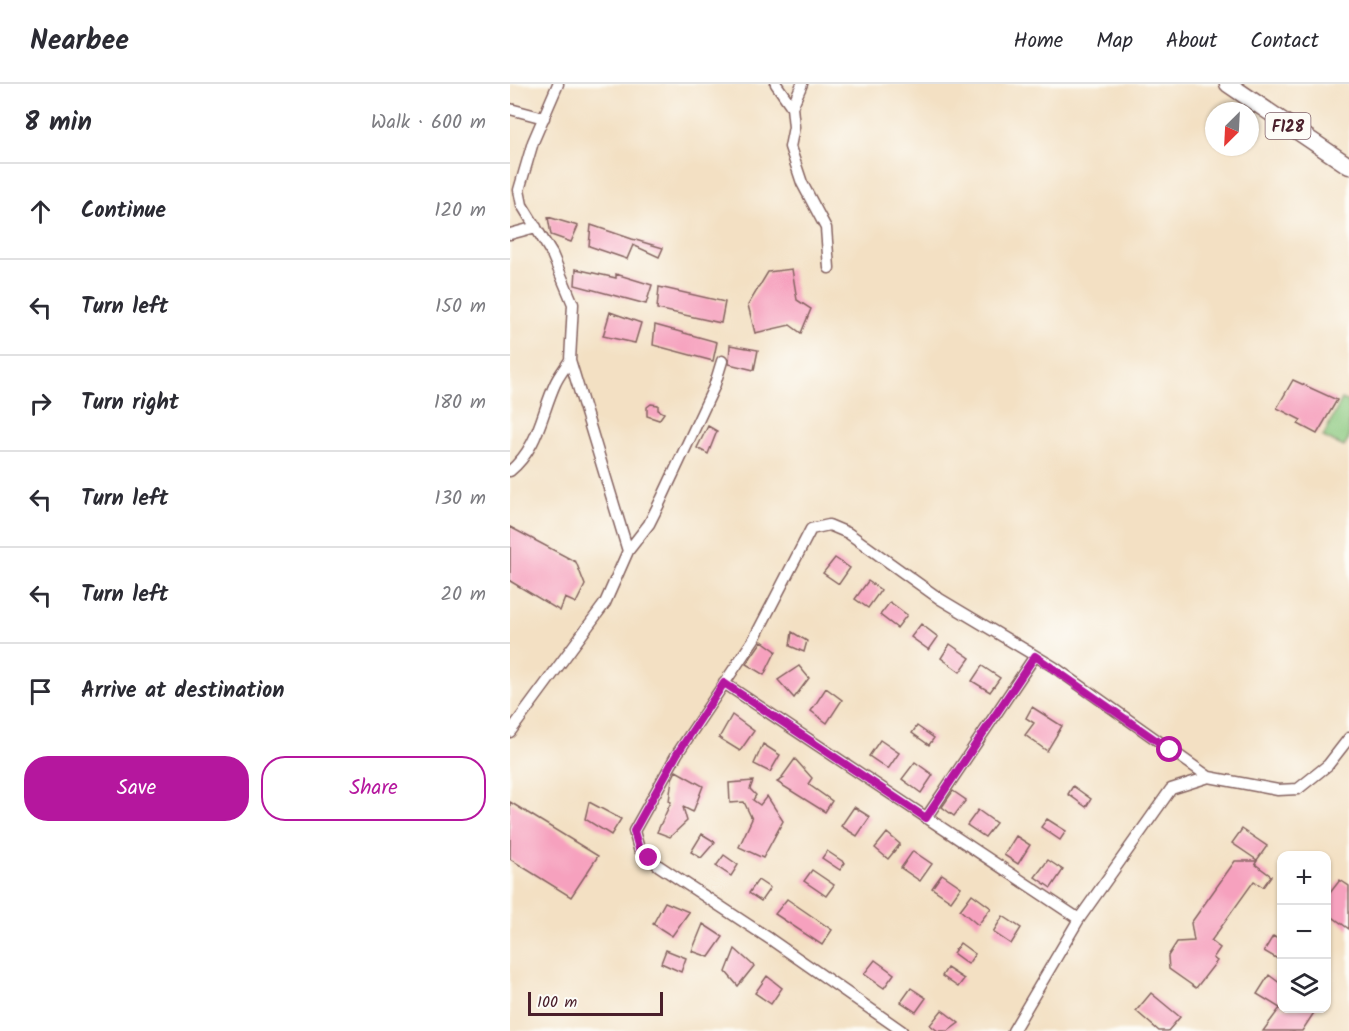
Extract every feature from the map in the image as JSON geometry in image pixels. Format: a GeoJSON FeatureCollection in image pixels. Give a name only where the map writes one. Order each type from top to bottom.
{"type":"FeatureCollection","features":[{"type":"Feature","properties":{"kind":"main road","name":"F128"},"geometry":{"type":"LineString","coordinates":[[1228,84],[1349,166]]}},
{"type":"Feature","properties":{"kind":"street"},"geometry":{"type":"LineString","coordinates":[[558,84],[533,142],[519,190],[522,205],[552,254],[573,304],[570,360],[628,551]]}},
{"type":"Feature","properties":{"kind":"street"},"geometry":{"type":"LineString","coordinates":[[776,84],[792,107]]}},
{"type":"Feature","properties":{"kind":"street"},"geometry":{"type":"LineString","coordinates":[[802,84],[792,107],[794,128],[790,147],[793,163],[826,228],[829,267]]}},
{"type":"Feature","properties":{"kind":"street"},"geometry":{"type":"LineString","coordinates":[[510,109],[544,118]]}},
{"type":"Feature","properties":{"kind":"street"},"geometry":{"type":"LineString","coordinates":[[510,234],[536,227]]}},
{"type":"Feature","properties":{"kind":"street"},"geometry":{"type":"LineString","coordinates":[[510,471],[536,439],[556,382],[570,360]]}},
{"type":"Feature","properties":{"kind":"street"},"geometry":{"type":"LineString","coordinates":[[510,732],[605,603],[628,551],[649,524],[661,500],[714,387],[722,361]]}},
{"type":"Feature","properties":{"kind":"street"},"geometry":{"type":"LineString","coordinates":[[902,1031],[770,939],[659,866],[639,849],[634,831],[677,754],[754,639],[811,529],[829,525],[848,533],[940,599],[1035,656],[1209,777],[1278,790],[1298,789],[1328,765],[1349,738]]}},
{"type":"Feature","properties":{"kind":"street"},"geometry":{"type":"LineString","coordinates":[[926,818],[1035,656]]}},
{"type":"Feature","properties":{"kind":"street"},"geometry":{"type":"LineString","coordinates":[[724,683],[1078,919]]}},
{"type":"Feature","properties":{"kind":"street"},"geometry":{"type":"LineString","coordinates":[[1013,1031],[1078,919],[1171,789],[1209,777]]}},
{"type":"Feature","properties":{"kind":"green space"},"geometry":{"type":"Polygon","coordinates":[[[1342,399],[1349,402],[1349,439],[1344,447],[1323,437],[1342,399]]]}},
{"type":"Feature","properties":{"kind":"building"},"geometry":{"type":"Polygon","coordinates":[[[548,217],[578,226],[571,242],[551,235],[548,217]]]}},
{"type":"Feature","properties":{"kind":"building"},"geometry":{"type":"Polygon","coordinates":[[[591,225],[663,248],[659,257],[633,245],[627,259],[589,246],[591,225]]]}},
{"type":"Feature","properties":{"kind":"building"},"geometry":{"type":"Polygon","coordinates":[[[576,269],[616,278],[616,274],[652,285],[646,304],[575,285],[576,269]]]}},
{"type":"Feature","properties":{"kind":"building"},"geometry":{"type":"Polygon","coordinates":[[[792,269],[797,300],[811,309],[801,333],[790,325],[755,333],[748,305],[768,272],[792,269]]]}},
{"type":"Feature","properties":{"kind":"building"},"geometry":{"type":"Polygon","coordinates":[[[659,287],[725,302],[721,323],[657,309],[659,287]]]}},
{"type":"Feature","properties":{"kind":"building"},"geometry":{"type":"Polygon","coordinates":[[[610,312],[641,323],[635,343],[603,336],[610,312]]]}},
{"type":"Feature","properties":{"kind":"building"},"geometry":{"type":"Polygon","coordinates":[[[655,325],[717,342],[713,361],[653,345],[655,325]]]}},
{"type":"Feature","properties":{"kind":"building"},"geometry":{"type":"Polygon","coordinates":[[[730,345],[758,350],[754,370],[729,364],[730,345]]]}},
{"type":"Feature","properties":{"kind":"building"},"geometry":{"type":"Polygon","coordinates":[[[1293,380],[1337,400],[1317,434],[1298,424],[1301,420],[1277,408],[1293,380]]]}},
{"type":"Feature","properties":{"kind":"building"},"geometry":{"type":"Polygon","coordinates":[[[651,404],[658,405],[658,410],[664,413],[659,420],[647,416],[647,407],[651,404]]]}},
{"type":"Feature","properties":{"kind":"building"},"geometry":{"type":"Polygon","coordinates":[[[708,426],[717,431],[708,454],[697,448],[708,426]]]}},
{"type":"Feature","properties":{"kind":"building"},"geometry":{"type":"Polygon","coordinates":[[[510,527],[576,562],[585,585],[576,603],[565,598],[560,611],[510,581],[510,527]]]}},
{"type":"Feature","properties":{"kind":"building"},"geometry":{"type":"Polygon","coordinates":[[[835,558],[850,568],[839,584],[823,573],[835,558]]]}},
{"type":"Feature","properties":{"kind":"building"},"geometry":{"type":"Polygon","coordinates":[[[868,581],[881,590],[868,608],[855,599],[868,581]]]}},
{"type":"Feature","properties":{"kind":"building"},"geometry":{"type":"Polygon","coordinates":[[[890,602],[907,615],[897,628],[880,615],[890,602]]]}},
{"type":"Feature","properties":{"kind":"building"},"geometry":{"type":"Polygon","coordinates":[[[921,624],[938,637],[929,650],[911,637],[921,624]]]}},
{"type":"Feature","properties":{"kind":"building"},"geometry":{"type":"Polygon","coordinates":[[[792,632],[807,641],[804,652],[790,646],[792,632]]]}},
{"type":"Feature","properties":{"kind":"building"},"geometry":{"type":"Polygon","coordinates":[[[762,641],[776,651],[764,675],[746,664],[762,641]]]}},
{"type":"Feature","properties":{"kind":"building"},"geometry":{"type":"Polygon","coordinates":[[[950,644],[970,658],[960,672],[941,658],[950,644]]]}},
{"type":"Feature","properties":{"kind":"building"},"geometry":{"type":"Polygon","coordinates":[[[799,666],[809,678],[794,698],[778,680],[799,666]]]}},
{"type":"Feature","properties":{"kind":"building"},"geometry":{"type":"Polygon","coordinates":[[[982,666],[1000,678],[990,692],[972,681],[982,666]]]}},
{"type":"Feature","properties":{"kind":"building"},"geometry":{"type":"Polygon","coordinates":[[[826,688],[842,700],[827,723],[811,711],[826,688]]]}},
{"type":"Feature","properties":{"kind":"building"},"geometry":{"type":"Polygon","coordinates":[[[1032,707],[1062,726],[1047,751],[1025,735],[1034,723],[1026,718],[1032,707]]]}},
{"type":"Feature","properties":{"kind":"building"},"geometry":{"type":"Polygon","coordinates":[[[732,715],[754,731],[740,751],[719,738],[732,715]]]}},
{"type":"Feature","properties":{"kind":"building"},"geometry":{"type":"Polygon","coordinates":[[[917,726],[934,738],[929,745],[912,733],[917,726]]]}},
{"type":"Feature","properties":{"kind":"building"},"geometry":{"type":"Polygon","coordinates":[[[880,740],[899,753],[888,769],[869,756],[880,740]]]}},
{"type":"Feature","properties":{"kind":"building"},"geometry":{"type":"Polygon","coordinates":[[[763,744],[780,755],[770,772],[754,764],[763,744]]]}},
{"type":"Feature","properties":{"kind":"building"},"geometry":{"type":"Polygon","coordinates":[[[795,759],[812,778],[808,784],[832,801],[825,812],[777,782],[784,778],[782,777],[795,759]]]}},
{"type":"Feature","properties":{"kind":"building"},"geometry":{"type":"Polygon","coordinates":[[[915,762],[933,775],[921,793],[902,779],[915,762]]]}},
{"type":"Feature","properties":{"kind":"building"},"geometry":{"type":"Polygon","coordinates":[[[676,771],[703,786],[693,812],[683,807],[687,821],[670,837],[657,832],[671,802],[669,801],[672,779],[676,771]]]}},
{"type":"Feature","properties":{"kind":"building"},"geometry":{"type":"Polygon","coordinates":[[[753,781],[750,789],[756,795],[753,800],[760,805],[767,796],[783,821],[763,858],[739,847],[752,819],[744,802],[730,803],[729,783],[753,781]]]}},
{"type":"Feature","properties":{"kind":"building"},"geometry":{"type":"Polygon","coordinates":[[[1073,786],[1091,799],[1086,807],[1068,794],[1073,786]]]}},
{"type":"Feature","properties":{"kind":"building"},"geometry":{"type":"Polygon","coordinates":[[[953,791],[966,800],[954,816],[942,807],[953,791]]]}},
{"type":"Feature","properties":{"kind":"building"},"geometry":{"type":"Polygon","coordinates":[[[510,802],[598,856],[571,897],[510,859],[510,802]]]}},
{"type":"Feature","properties":{"kind":"building"},"geometry":{"type":"Polygon","coordinates":[[[589,802],[621,819],[611,835],[585,819],[589,802]]]}},
{"type":"Feature","properties":{"kind":"building"},"geometry":{"type":"Polygon","coordinates":[[[854,807],[870,817],[857,836],[841,826],[854,807]]]}},
{"type":"Feature","properties":{"kind":"building"},"geometry":{"type":"Polygon","coordinates":[[[978,810],[996,823],[985,837],[967,825],[978,810]]]}},
{"type":"Feature","properties":{"kind":"building"},"geometry":{"type":"Polygon","coordinates":[[[1047,819],[1066,831],[1060,840],[1041,827],[1047,819]]]}},
{"type":"Feature","properties":{"kind":"building"},"geometry":{"type":"Polygon","coordinates":[[[1242,829],[1267,846],[1257,860],[1232,843],[1242,829]]]}},
{"type":"Feature","properties":{"kind":"building"},"geometry":{"type":"Polygon","coordinates":[[[887,833],[900,844],[888,859],[875,848],[887,833]]]}},
{"type":"Feature","properties":{"kind":"building"},"geometry":{"type":"Polygon","coordinates":[[[702,834],[715,842],[701,858],[691,852],[702,834]]]}},
{"type":"Feature","properties":{"kind":"building"},"geometry":{"type":"Polygon","coordinates":[[[1016,836],[1030,845],[1018,864],[1004,855],[1016,836]]]}},
{"type":"Feature","properties":{"kind":"building"},"geometry":{"type":"Polygon","coordinates":[[[827,851],[845,863],[840,870],[822,858],[827,851]]]}},
{"type":"Feature","properties":{"kind":"building"},"geometry":{"type":"Polygon","coordinates":[[[913,851],[932,864],[920,881],[901,868],[913,851]]]}},
{"type":"Feature","properties":{"kind":"building"},"geometry":{"type":"Polygon","coordinates":[[[724,855],[738,865],[731,876],[716,866],[724,855]]]}},
{"type":"Feature","properties":{"kind":"building"},"geometry":{"type":"Polygon","coordinates":[[[1048,860],[1063,870],[1051,888],[1035,877],[1048,860]]]}},
{"type":"Feature","properties":{"kind":"building"},"geometry":{"type":"Polygon","coordinates":[[[1235,861],[1257,861],[1255,864],[1271,876],[1263,887],[1254,881],[1211,941],[1220,948],[1213,958],[1217,961],[1196,988],[1169,969],[1168,956],[1177,942],[1194,941],[1191,923],[1235,861]]]}},
{"type":"Feature","properties":{"kind":"building"},"geometry":{"type":"Polygon","coordinates":[[[812,870],[834,885],[826,896],[804,881],[812,870]]]}},
{"type":"Feature","properties":{"kind":"building"},"geometry":{"type":"Polygon","coordinates":[[[942,874],[961,887],[951,901],[932,888],[942,874]]]}},
{"type":"Feature","properties":{"kind":"building"},"geometry":{"type":"Polygon","coordinates":[[[758,880],[770,888],[761,901],[749,893],[758,880]]]}},
{"type":"Feature","properties":{"kind":"building"},"geometry":{"type":"Polygon","coordinates":[[[1340,880],[1349,886],[1349,929],[1331,916],[1331,892],[1340,880]]]}},
{"type":"Feature","properties":{"kind":"building"},"geometry":{"type":"Polygon","coordinates":[[[972,894],[991,908],[978,925],[960,910],[972,894]]]}},
{"type":"Feature","properties":{"kind":"building"},"geometry":{"type":"Polygon","coordinates":[[[787,899],[832,930],[822,945],[775,914],[787,899]]]}},
{"type":"Feature","properties":{"kind":"building"},"geometry":{"type":"Polygon","coordinates":[[[665,902],[689,912],[672,936],[653,924],[665,902]]]}},
{"type":"Feature","properties":{"kind":"building"},"geometry":{"type":"Polygon","coordinates":[[[1003,916],[1021,928],[1011,944],[993,932],[1003,916]]]}},
{"type":"Feature","properties":{"kind":"building"},"geometry":{"type":"Polygon","coordinates":[[[703,924],[723,937],[709,957],[692,951],[703,924]]]}},
{"type":"Feature","properties":{"kind":"building"},"geometry":{"type":"Polygon","coordinates":[[[1273,936],[1277,938],[1277,959],[1264,951],[1273,936]]]}},
{"type":"Feature","properties":{"kind":"building"},"geometry":{"type":"Polygon","coordinates":[[[960,943],[975,954],[968,964],[953,953],[960,943]]]}},
{"type":"Feature","properties":{"kind":"building"},"geometry":{"type":"Polygon","coordinates":[[[735,949],[754,966],[738,986],[726,972],[735,949]]]}},
{"type":"Feature","properties":{"kind":"building"},"geometry":{"type":"Polygon","coordinates":[[[666,950],[686,958],[681,972],[661,963],[666,950]]]}},
{"type":"Feature","properties":{"kind":"building"},"geometry":{"type":"Polygon","coordinates":[[[875,960],[894,974],[884,988],[864,974],[875,960]]]}},
{"type":"Feature","properties":{"kind":"building"},"geometry":{"type":"Polygon","coordinates":[[[947,968],[964,979],[958,987],[942,976],[947,968]]]}},
{"type":"Feature","properties":{"kind":"building"},"geometry":{"type":"Polygon","coordinates":[[[1269,975],[1277,981],[1277,1006],[1257,994],[1269,975]]]}},
{"type":"Feature","properties":{"kind":"building"},"geometry":{"type":"Polygon","coordinates":[[[767,976],[782,988],[771,1004],[755,993],[767,976]]]}},
{"type":"Feature","properties":{"kind":"building"},"geometry":{"type":"Polygon","coordinates":[[[911,988],[926,998],[916,1012],[901,1002],[911,988]]]}},
{"type":"Feature","properties":{"kind":"building"},"geometry":{"type":"Polygon","coordinates":[[[1151,993],[1180,1017],[1168,1031],[1159,1031],[1136,1011],[1151,993]]]}},
{"type":"Feature","properties":{"kind":"building"},"geometry":{"type":"Polygon","coordinates":[[[942,1010],[959,1023],[948,1031],[938,1031],[930,1025],[942,1010]]]}},
{"type":"Feature","properties":{"kind":"building"},"geometry":{"type":"Polygon","coordinates":[[[1277,1012],[1314,1013],[1302,1031],[1263,1031],[1277,1012]]]}},
{"type":"Feature","properties":{"kind":"route"},"geometry":{"type":"LineString","coordinates":[[649,858],[639,849],[634,831],[677,754],[724,683],[926,818],[1035,656],[1054,667],[1170,750]]}}]}
